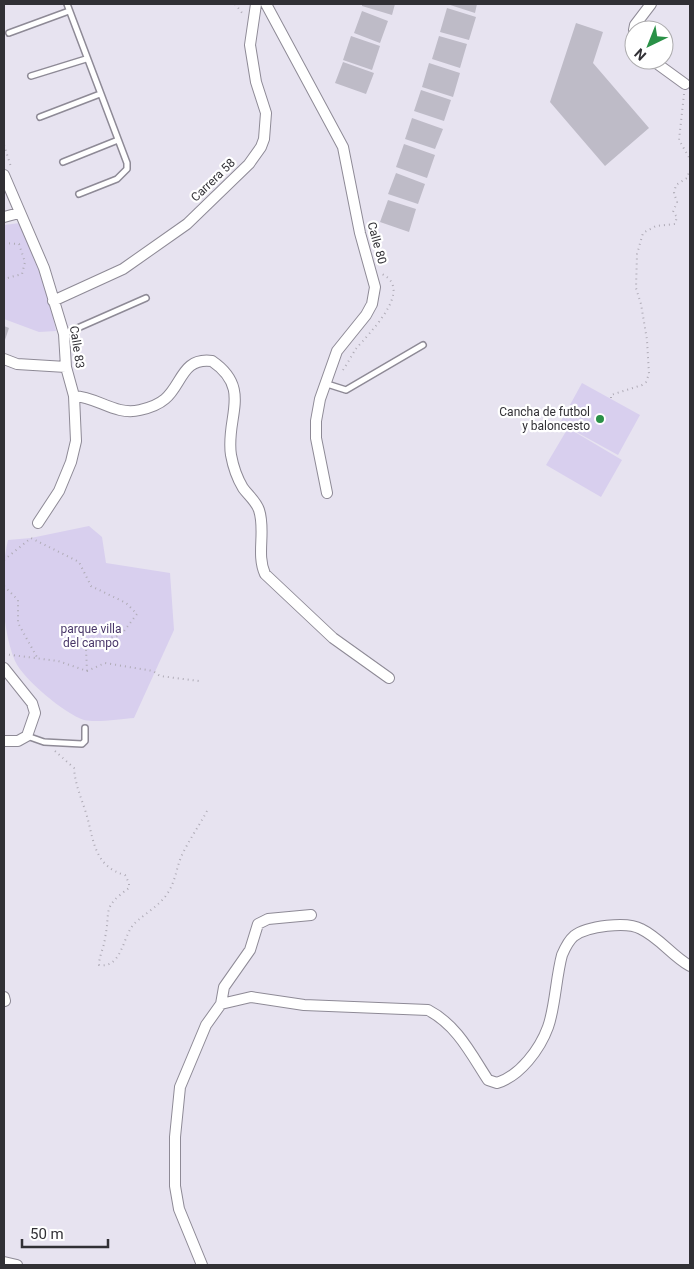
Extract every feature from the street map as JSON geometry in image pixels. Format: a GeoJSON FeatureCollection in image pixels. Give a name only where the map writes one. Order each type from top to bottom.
{"type":"FeatureCollection","features":[{"type":"Feature","properties":{"kind":"street","name":"Carrera 58"},"geometry":{"type":"LineString","coordinates":[[53,301],[123,268],[187,224],[249,164],[261,147],[264,139],[266,113],[256,82],[250,51],[256,4]]}},
{"type":"Feature","properties":{"kind":"street","name":"Calle 80"},"geometry":{"type":"LineString","coordinates":[[266,4],[344,147],[360,233],[375,287],[372,304],[366,316],[337,351],[324,383],[316,421],[316,438],[327,493]]}},
{"type":"Feature","properties":{"kind":"street"},"geometry":{"type":"LineString","coordinates":[[641,20],[650,4]]}},
{"type":"Feature","properties":{"kind":"street"},"geometry":{"type":"LineString","coordinates":[[666,70],[685,84]]}},
{"type":"Feature","properties":{"kind":"street","name":"Calle 83"},"geometry":{"type":"LineString","coordinates":[[4,175],[19,213],[36,248],[64,334],[66,368],[74,396],[76,440],[71,462],[59,491],[38,523]]}},
{"type":"Feature","properties":{"kind":"street"},"geometry":{"type":"LineString","coordinates":[[4,217],[19,213]]}},
{"type":"Feature","properties":{"kind":"street"},"geometry":{"type":"LineString","coordinates":[[4,359],[17,364],[66,368]]}},
{"type":"Feature","properties":{"kind":"street"},"geometry":{"type":"LineString","coordinates":[[74,396],[88,398],[114,410],[130,412],[140,410],[165,399],[180,377],[196,362],[212,361],[221,366],[227,373],[236,394],[236,408],[230,436],[231,456],[239,480],[258,509],[263,539],[261,562],[265,574],[333,638],[389,678]]}},
{"type":"Feature","properties":{"kind":"street"},"geometry":{"type":"LineString","coordinates":[[4,668],[32,703],[36,713],[26,736],[18,741],[4,741]]}},
{"type":"Feature","properties":{"kind":"street"},"geometry":{"type":"LineString","coordinates":[[202,1265],[179,1209],[176,1186],[175,1138],[180,1087],[206,1025],[222,1004],[224,987],[250,950],[256,928],[262,921],[311,915]]}},
{"type":"Feature","properties":{"kind":"street"},"geometry":{"type":"LineString","coordinates":[[222,1004],[251,997],[304,1005],[428,1010],[444,1020],[478,1060],[488,1080],[497,1082],[514,1074],[543,1038],[548,1025],[562,955],[566,945],[575,936],[586,930],[616,925],[639,927],[690,966]]}},
{"type":"Feature","properties":{"kind":"street"},"geometry":{"type":"LineString","coordinates":[[4,1262],[17,1265]]}},
{"type":"Feature","properties":{"kind":"lane"},"geometry":{"type":"LineString","coordinates":[[67,4],[86,59],[127,163],[123,174],[117,179],[79,194]]}},
{"type":"Feature","properties":{"kind":"lane"},"geometry":{"type":"LineString","coordinates":[[9,34],[69,11]]}},
{"type":"Feature","properties":{"kind":"lane"},"geometry":{"type":"LineString","coordinates":[[31,76],[86,59]]}},
{"type":"Feature","properties":{"kind":"lane"},"geometry":{"type":"LineString","coordinates":[[40,117],[100,94]]}},
{"type":"Feature","properties":{"kind":"lane"},"geometry":{"type":"LineString","coordinates":[[63,162],[118,140]]}},
{"type":"Feature","properties":{"kind":"lane"},"geometry":{"type":"LineString","coordinates":[[64,334],[146,298]]}},
{"type":"Feature","properties":{"kind":"lane"},"geometry":{"type":"LineString","coordinates":[[324,383],[346,390],[423,345]]}},
{"type":"Feature","properties":{"kind":"lane"},"geometry":{"type":"LineString","coordinates":[[26,736],[44,742],[82,744],[85,742],[85,728]]}},
{"type":"Feature","properties":{"kind":"path"},"geometry":{"type":"LineString","coordinates":[[685,84],[679,140],[690,159]]}},
{"type":"Feature","properties":{"kind":"path"},"geometry":{"type":"LineString","coordinates":[[611,398],[611,395],[646,382],[648,374],[647,340],[642,304],[636,288],[637,254],[643,233],[656,226],[675,224],[677,217],[673,212],[677,202],[674,193],[676,185],[687,178],[690,170]]}},
{"type":"Feature","properties":{"kind":"path"},"geometry":{"type":"LineString","coordinates":[[4,243],[19,244],[25,262],[22,274],[4,279]]}},
{"type":"Feature","properties":{"kind":"path"},"geometry":{"type":"LineString","coordinates":[[4,560],[31,538],[79,562],[91,586],[126,604],[137,614],[121,635],[101,640],[86,650],[87,672]]}},
{"type":"Feature","properties":{"kind":"path"},"geometry":{"type":"LineString","coordinates":[[4,586],[18,600],[18,623],[38,659]]}},
{"type":"Feature","properties":{"kind":"path"},"geometry":{"type":"LineString","coordinates":[[4,654],[58,661],[87,672],[105,663],[153,671],[160,676],[199,681]]}},
{"type":"Feature","properties":{"kind":"path"},"geometry":{"type":"LineString","coordinates":[[44,742],[74,768],[75,784],[96,850],[105,864],[115,872],[125,875],[129,883],[129,888],[115,898],[108,909],[106,937],[99,965],[104,966],[112,963],[121,952],[131,927],[158,906],[166,896],[174,884],[186,848],[206,811]]}},
{"type":"Feature","properties":{"kind":"green space"},"geometry":{"type":"Polygon","coordinates":[[[20,223],[42,270],[56,331],[39,332],[4,319],[4,225],[20,223]]]}},
{"type":"Feature","properties":{"kind":"green space","name":"Cancha de futbol y baloncesto"},"geometry":{"type":"Polygon","coordinates":[[[582,383],[640,415],[618,455],[560,423],[582,383]]]}},
{"type":"Feature","properties":{"kind":"green space","name":"Cancha de futbol y baloncesto"},"geometry":{"type":"Polygon","coordinates":[[[568,428],[622,460],[601,497],[546,465],[568,428]]]}},
{"type":"Feature","properties":{"kind":"green space","name":"parque villa del campo"},"geometry":{"type":"Polygon","coordinates":[[[89,526],[102,537],[106,563],[170,573],[174,630],[134,718],[89,721],[66,711],[26,677],[15,661],[10,648],[3,601],[5,554],[8,540],[31,538],[89,526]]]}},
{"type":"Feature","properties":{"kind":"building"},"geometry":{"type":"Polygon","coordinates":[[[362,4],[395,4],[392,15],[362,6],[362,4]]]}},
{"type":"Feature","properties":{"kind":"building"},"geometry":{"type":"Polygon","coordinates":[[[447,4],[477,4],[475,13],[447,4]]]}},
{"type":"Feature","properties":{"kind":"building"},"geometry":{"type":"Polygon","coordinates":[[[447,8],[476,17],[469,40],[440,32],[447,8]]]}},
{"type":"Feature","properties":{"kind":"building"},"geometry":{"type":"Polygon","coordinates":[[[362,11],[388,21],[380,43],[354,33],[362,11]]]}},
{"type":"Feature","properties":{"kind":"building"},"geometry":{"type":"Polygon","coordinates":[[[576,23],[603,32],[593,63],[649,128],[605,166],[550,102],[576,23]]]}},
{"type":"Feature","properties":{"kind":"building"},"geometry":{"type":"Polygon","coordinates":[[[351,36],[380,46],[372,70],[343,60],[351,36]]]}},
{"type":"Feature","properties":{"kind":"building"},"geometry":{"type":"Polygon","coordinates":[[[439,36],[467,44],[460,68],[432,59],[439,36]]]}},
{"type":"Feature","properties":{"kind":"building"},"geometry":{"type":"Polygon","coordinates":[[[343,62],[374,73],[366,94],[335,83],[343,62]]]}},
{"type":"Feature","properties":{"kind":"building"},"geometry":{"type":"Polygon","coordinates":[[[429,63],[460,73],[453,97],[422,87],[429,63]]]}},
{"type":"Feature","properties":{"kind":"building"},"geometry":{"type":"Polygon","coordinates":[[[421,90],[451,100],[444,121],[414,111],[421,90]]]}},
{"type":"Feature","properties":{"kind":"building"},"geometry":{"type":"Polygon","coordinates":[[[412,118],[443,129],[435,149],[405,139],[412,118]]]}},
{"type":"Feature","properties":{"kind":"building"},"geometry":{"type":"Polygon","coordinates":[[[404,144],[435,155],[427,178],[396,167],[404,144]]]}},
{"type":"Feature","properties":{"kind":"building"},"geometry":{"type":"Polygon","coordinates":[[[396,173],[425,184],[418,204],[388,194],[396,173]]]}},
{"type":"Feature","properties":{"kind":"building"},"geometry":{"type":"Polygon","coordinates":[[[388,200],[416,209],[409,232],[380,222],[388,200]]]}},
{"type":"Feature","properties":{"kind":"building"},"geometry":{"type":"Polygon","coordinates":[[[4,326],[9,328],[4,343],[4,326]]]}},
{"type":"Feature","properties":{"kind":"place","name":"Cancha de futbol y baloncesto"},"geometry":{"type":"Point","coordinates":[600,419]}}]}
